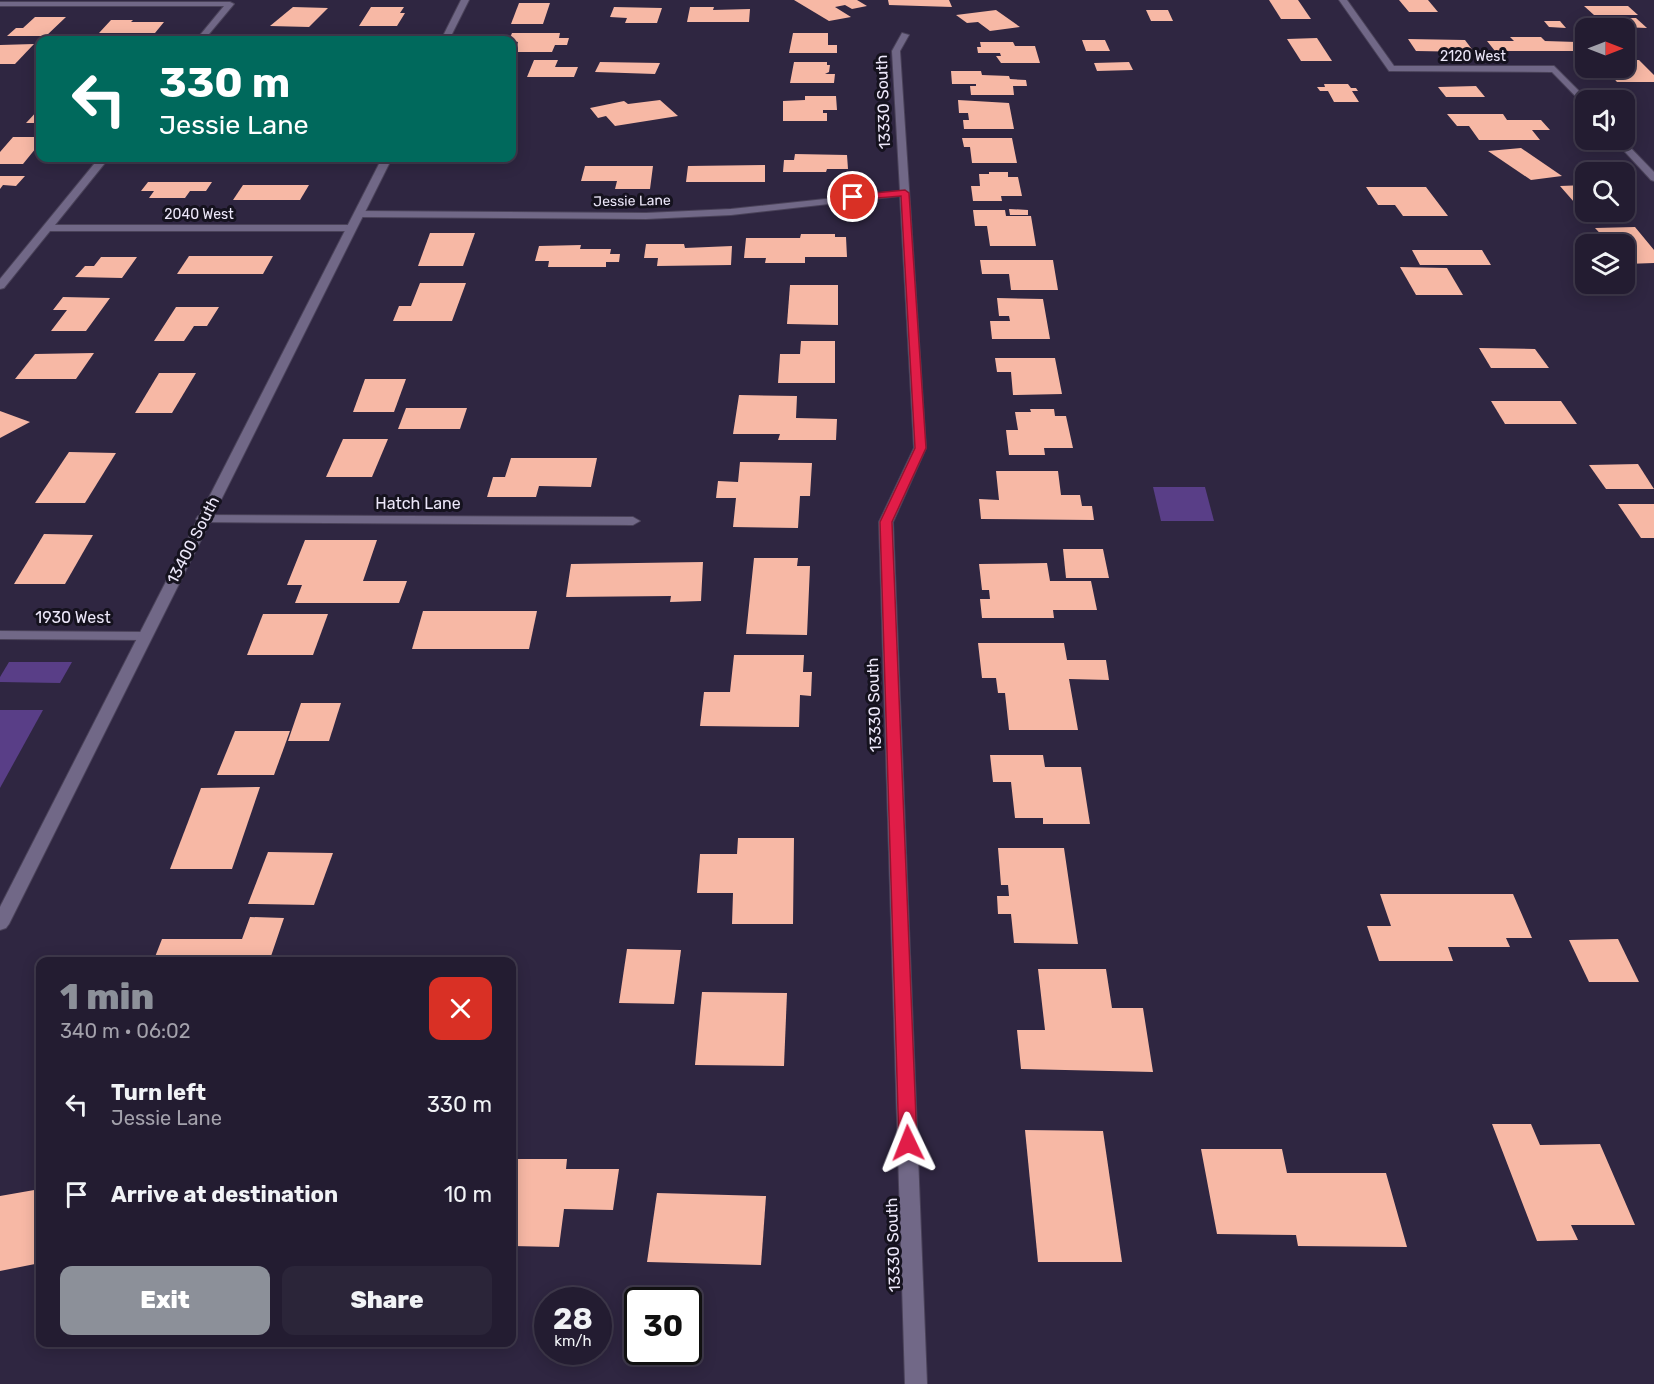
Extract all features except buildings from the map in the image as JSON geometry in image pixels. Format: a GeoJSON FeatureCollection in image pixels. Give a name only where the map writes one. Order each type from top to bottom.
{"type":"FeatureCollection","features":[{"type":"Feature","properties":{"kind":"street"},"geometry":{"type":"LineString","coordinates":[[447,36],[465,0]]}},
{"type":"Feature","properties":{"kind":"street","name":"2120 West"},"geometry":{"type":"LineString","coordinates":[[1343,0],[1392,69],[1554,69],[1575,92]]}},
{"type":"Feature","properties":{"kind":"street"},"geometry":{"type":"LineString","coordinates":[[0,4],[230,4],[203,36]]}},
{"type":"Feature","properties":{"kind":"street","name":"13330 South"},"geometry":{"type":"LineString","coordinates":[[905,35],[896,51],[920,448],[886,522],[916,1384]]}},
{"type":"Feature","properties":{"kind":"street"},"geometry":{"type":"LineString","coordinates":[[1627,150],[1654,178]]}},
{"type":"Feature","properties":{"kind":"street"},"geometry":{"type":"LineString","coordinates":[[0,286],[101,162]]}},
{"type":"Feature","properties":{"kind":"street","name":"13400 South"},"geometry":{"type":"LineString","coordinates":[[0,924],[385,162]]}},
{"type":"Feature","properties":{"kind":"street","name":"Jessie Lane"},"geometry":{"type":"LineString","coordinates":[[359,214],[646,216],[731,212],[905,193]]}},
{"type":"Feature","properties":{"kind":"street","name":"2040 West"},"geometry":{"type":"LineString","coordinates":[[46,228],[351,228]]}},
{"type":"Feature","properties":{"kind":"street","name":"Hatch Lane"},"geometry":{"type":"LineString","coordinates":[[203,519],[633,521]]}},
{"type":"Feature","properties":{"kind":"street","name":"1930 West"},"geometry":{"type":"LineString","coordinates":[[0,635],[145,636]]}},
{"type":"Feature","properties":{"kind":"shaded area"},"geometry":{"type":"Polygon","coordinates":[[[1153,487],[1205,487],[1214,521],[1161,521],[1153,487]]]}},
{"type":"Feature","properties":{"kind":"shaded area"},"geometry":{"type":"Polygon","coordinates":[[[9,662],[72,662],[60,683],[0,682],[0,677],[9,662]]]}},
{"type":"Feature","properties":{"kind":"shaded area"},"geometry":{"type":"Polygon","coordinates":[[[0,710],[43,710],[0,788],[0,710]]]}},
{"type":"Feature","properties":{"kind":"route"},"geometry":{"type":"LineString","coordinates":[[853,197],[905,193],[920,448],[886,522],[908,1143]]}}]}
